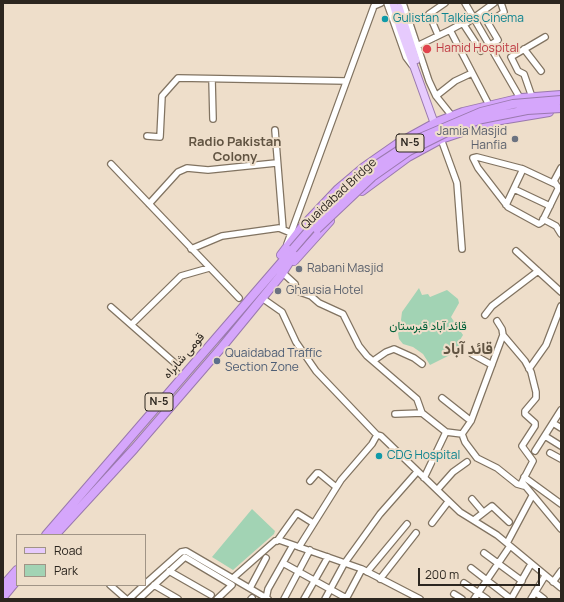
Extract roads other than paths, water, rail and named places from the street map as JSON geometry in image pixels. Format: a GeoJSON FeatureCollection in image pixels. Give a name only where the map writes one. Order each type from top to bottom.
{"type":"FeatureCollection","features":[{"type":"Feature","properties":{"kind":"highway"},"geometry":{"type":"LineString","coordinates":[[291,251],[308,220],[338,189],[364,167],[397,144],[436,122],[452,116],[520,98],[561,95]]}},
{"type":"Feature","properties":{"kind":"highway","name":"Quaidabad Bridge"},"geometry":{"type":"LineString","coordinates":[[291,251],[323,214],[347,191],[378,164],[413,141],[481,112],[513,104],[561,100]]}},
{"type":"Feature","properties":{"kind":"highway","name":"Quaidabad Bridge"},"geometry":{"type":"LineString","coordinates":[[291,251],[353,193],[386,165],[409,151],[455,128],[482,120],[527,110],[561,108]]}},
{"type":"Feature","properties":{"kind":"highway"},"geometry":{"type":"LineString","coordinates":[[282,274],[331,220],[370,184],[408,157],[442,139],[496,121],[532,114],[561,112]]}},
{"type":"Feature","properties":{"kind":"highway","name":"قومی شاہراہ"},"geometry":{"type":"LineString","coordinates":[[47,534],[273,270],[291,251]]}},
{"type":"Feature","properties":{"kind":"highway","name":"قومی شاہراہ"},"geometry":{"type":"LineString","coordinates":[[56,534],[134,449],[282,274],[291,251]]}},
{"type":"Feature","properties":{"kind":"highway"},"geometry":{"type":"LineString","coordinates":[[3,586],[16,571]]}},
{"type":"Feature","properties":{"kind":"highway"},"geometry":{"type":"LineString","coordinates":[[3,597],[16,581]]}},
{"type":"Feature","properties":{"kind":"main road"},"geometry":{"type":"LineString","coordinates":[[393,3],[400,28],[414,51],[416,70],[442,139]]}},
{"type":"Feature","properties":{"kind":"main road"},"geometry":{"type":"LineString","coordinates":[[398,3],[436,122]]}},
{"type":"Feature","properties":{"kind":"street"},"geometry":{"type":"LineString","coordinates":[[291,251],[291,233],[346,81],[374,6],[381,3]]}},
{"type":"Feature","properties":{"kind":"street"},"geometry":{"type":"LineString","coordinates":[[387,3],[406,57],[416,70]]}},
{"type":"Feature","properties":{"kind":"street"},"geometry":{"type":"LineString","coordinates":[[403,3],[414,51],[436,96],[452,116]]}},
{"type":"Feature","properties":{"kind":"street"},"geometry":{"type":"LineString","coordinates":[[438,35],[429,14],[445,3]]}},
{"type":"Feature","properties":{"kind":"street"},"geometry":{"type":"LineString","coordinates":[[465,3],[520,98]]}},
{"type":"Feature","properties":{"kind":"street"},"geometry":{"type":"LineString","coordinates":[[414,51],[438,35],[463,23],[464,25],[494,3]]}},
{"type":"Feature","properties":{"kind":"street"},"geometry":{"type":"LineString","coordinates":[[464,25],[481,51],[490,47],[498,40],[488,23],[504,12],[501,3]]}},
{"type":"Feature","properties":{"kind":"street"},"geometry":{"type":"LineString","coordinates":[[450,30],[489,105]]}},
{"type":"Feature","properties":{"kind":"street"},"geometry":{"type":"LineString","coordinates":[[532,97],[524,74],[518,71],[511,57],[544,37]]}},
{"type":"Feature","properties":{"kind":"street"},"geometry":{"type":"LineString","coordinates":[[524,49],[541,71]]}},
{"type":"Feature","properties":{"kind":"street"},"geometry":{"type":"LineString","coordinates":[[436,96],[455,81],[472,73]]}},
{"type":"Feature","properties":{"kind":"street"},"geometry":{"type":"LineString","coordinates":[[147,136],[160,137],[162,96],[178,78],[346,81]]}},
{"type":"Feature","properties":{"kind":"street"},"geometry":{"type":"LineString","coordinates":[[212,79],[213,119]]}},
{"type":"Feature","properties":{"kind":"street"},"geometry":{"type":"LineString","coordinates":[[274,130],[276,163],[284,221],[283,229]]}},
{"type":"Feature","properties":{"kind":"street"},"geometry":{"type":"LineString","coordinates":[[442,139],[457,183],[462,249]]}},
{"type":"Feature","properties":{"kind":"street"},"geometry":{"type":"LineString","coordinates":[[477,157],[523,169],[558,186],[550,206],[539,224],[506,205],[478,168],[473,158],[477,157]]}},
{"type":"Feature","properties":{"kind":"street"},"geometry":{"type":"LineString","coordinates":[[149,204],[178,172],[187,168],[208,170],[276,163]]}},
{"type":"Feature","properties":{"kind":"street"},"geometry":{"type":"LineString","coordinates":[[111,164],[239,298]]}},
{"type":"Feature","properties":{"kind":"street"},"geometry":{"type":"LineString","coordinates":[[558,186],[554,181],[561,168]]}},
{"type":"Feature","properties":{"kind":"street"},"geometry":{"type":"LineString","coordinates":[[506,205],[523,169]]}},
{"type":"Feature","properties":{"kind":"street"},"geometry":{"type":"LineString","coordinates":[[514,189],[550,206]]}},
{"type":"Feature","properties":{"kind":"street"},"geometry":{"type":"LineString","coordinates":[[543,219],[558,225],[561,234]]}},
{"type":"Feature","properties":{"kind":"street"},"geometry":{"type":"LineString","coordinates":[[191,249],[222,236],[279,228],[291,233]]}},
{"type":"Feature","properties":{"kind":"street"},"geometry":{"type":"LineString","coordinates":[[516,251],[561,291]]}},
{"type":"Feature","properties":{"kind":"street"},"geometry":{"type":"LineString","coordinates":[[132,324],[181,276],[209,268]]}},
{"type":"Feature","properties":{"kind":"street"},"geometry":{"type":"LineString","coordinates":[[485,315],[492,306],[538,271]]}},
{"type":"Feature","properties":{"kind":"street"},"geometry":{"type":"LineString","coordinates":[[282,274],[295,284],[297,291],[308,294],[319,303],[342,314],[359,346],[373,361],[414,396],[422,413],[446,432],[462,434]]}},
{"type":"Feature","properties":{"kind":"street"},"geometry":{"type":"LineString","coordinates":[[262,298],[282,312],[296,342],[316,371],[377,435],[381,436],[460,512],[508,544],[561,588]]}},
{"type":"Feature","properties":{"kind":"street"},"geometry":{"type":"LineString","coordinates":[[529,369],[546,344],[561,306]]}},
{"type":"Feature","properties":{"kind":"street"},"geometry":{"type":"LineString","coordinates":[[111,307],[177,364]]}},
{"type":"Feature","properties":{"kind":"street"},"geometry":{"type":"LineString","coordinates":[[497,321],[502,329],[503,335],[529,369],[536,392],[536,398],[525,414],[535,423],[535,426],[522,446],[533,461],[522,482],[561,530]]}},
{"type":"Feature","properties":{"kind":"street"},"geometry":{"type":"LineString","coordinates":[[462,434],[471,421],[503,335]]}},
{"type":"Feature","properties":{"kind":"street"},"geometry":{"type":"LineString","coordinates":[[373,361],[386,352],[394,350],[414,358],[422,364]]}},
{"type":"Feature","properties":{"kind":"street"},"geometry":{"type":"LineString","coordinates":[[472,354],[492,365]]}},
{"type":"Feature","properties":{"kind":"street"},"geometry":{"type":"LineString","coordinates":[[442,398],[471,421]]}},
{"type":"Feature","properties":{"kind":"street"},"geometry":{"type":"LineString","coordinates":[[535,451],[561,411]]}},
{"type":"Feature","properties":{"kind":"street"},"geometry":{"type":"LineString","coordinates":[[395,414],[422,413]]}},
{"type":"Feature","properties":{"kind":"street"},"geometry":{"type":"LineString","coordinates":[[553,423],[561,428]]}},
{"type":"Feature","properties":{"kind":"street"},"geometry":{"type":"LineString","coordinates":[[424,478],[446,432]]}},
{"type":"Feature","properties":{"kind":"street"},"geometry":{"type":"LineString","coordinates":[[462,434],[465,442],[477,458],[497,468],[517,484],[524,486]]}},
{"type":"Feature","properties":{"kind":"street"},"geometry":{"type":"LineString","coordinates":[[146,584],[183,551],[189,552],[267,599],[268,590],[283,563],[313,523],[336,487],[372,444],[377,435]]}},
{"type":"Feature","properties":{"kind":"street"},"geometry":{"type":"LineString","coordinates":[[545,436],[561,446]]}},
{"type":"Feature","properties":{"kind":"street"},"geometry":{"type":"LineString","coordinates":[[550,453],[561,459]]}},
{"type":"Feature","properties":{"kind":"street"},"geometry":{"type":"LineString","coordinates":[[437,490],[453,472],[467,462]]}},
{"type":"Feature","properties":{"kind":"street"},"geometry":{"type":"LineString","coordinates":[[325,599],[344,564],[380,514],[417,472]]}},
{"type":"Feature","properties":{"kind":"street"},"geometry":{"type":"LineString","coordinates":[[310,480],[317,473],[319,473],[336,487]]}},
{"type":"Feature","properties":{"kind":"street"},"geometry":{"type":"LineString","coordinates":[[524,477],[561,504]]}},
{"type":"Feature","properties":{"kind":"street"},"geometry":{"type":"LineString","coordinates":[[474,599],[499,563],[532,496]]}},
{"type":"Feature","properties":{"kind":"street"},"geometry":{"type":"LineString","coordinates":[[472,499],[483,512]]}},
{"type":"Feature","properties":{"kind":"street"},"geometry":{"type":"LineString","coordinates":[[432,523],[448,502]]}},
{"type":"Feature","properties":{"kind":"street"},"geometry":{"type":"LineString","coordinates":[[474,520],[493,506],[509,522]]}},
{"type":"Feature","properties":{"kind":"street"},"geometry":{"type":"LineString","coordinates":[[233,578],[277,541],[297,513],[313,523]]}},
{"type":"Feature","properties":{"kind":"street"},"geometry":{"type":"LineString","coordinates":[[283,563],[346,599],[364,570],[407,524]]}},
{"type":"Feature","properties":{"kind":"street"},"geometry":{"type":"LineString","coordinates":[[380,578],[416,533]]}},
{"type":"Feature","properties":{"kind":"street"},"geometry":{"type":"LineString","coordinates":[[277,541],[310,550],[344,564],[364,570],[420,599]]}},
{"type":"Feature","properties":{"kind":"street"},"geometry":{"type":"LineString","coordinates":[[284,599],[310,550]]}},
{"type":"Feature","properties":{"kind":"street"},"geometry":{"type":"LineString","coordinates":[[484,553],[522,581]]}},
{"type":"Feature","properties":{"kind":"street"},"geometry":{"type":"LineString","coordinates":[[139,599],[185,557],[232,585],[217,599]]}},
{"type":"Feature","properties":{"kind":"street"},"geometry":{"type":"LineString","coordinates":[[304,599],[328,557]]}},
{"type":"Feature","properties":{"kind":"street"},"geometry":{"type":"LineString","coordinates":[[250,588],[266,558]]}},
{"type":"Feature","properties":{"kind":"street"},"geometry":{"type":"LineString","coordinates":[[471,568],[513,598],[531,564]]}},
{"type":"Feature","properties":{"kind":"street"},"geometry":{"type":"LineString","coordinates":[[169,571],[211,594]]}},
{"type":"Feature","properties":{"kind":"street"},"geometry":{"type":"LineString","coordinates":[[553,582],[561,571]]}},
{"type":"Feature","properties":{"kind":"street"},"geometry":{"type":"LineString","coordinates":[[531,599],[545,576]]}},
{"type":"Feature","properties":{"kind":"street"},"geometry":{"type":"LineString","coordinates":[[464,582],[487,599]]}},
{"type":"Feature","properties":{"kind":"street"},"geometry":{"type":"LineString","coordinates":[[154,585],[178,599]]}},
{"type":"Feature","properties":{"kind":"street"},"geometry":{"type":"LineString","coordinates":[[111,586],[126,599]]}},
{"type":"Feature","properties":{"kind":"street"},"geometry":{"type":"LineString","coordinates":[[129,599],[144,586]]}},
{"type":"Feature","properties":{"kind":"street"},"geometry":{"type":"LineString","coordinates":[[535,592],[544,599]]}},
{"type":"Feature","properties":{"kind":"street"},"geometry":{"type":"LineString","coordinates":[[454,594],[462,599]]}},
{"type":"Feature","properties":{"kind":"place","name":"Gulistan Talkies Cinema"},"geometry":{"type":"Point","coordinates":[385,19]}},
{"type":"Feature","properties":{"kind":"place","name":"Hamid Hospital"},"geometry":{"type":"Point","coordinates":[427,49]}},
{"type":"Feature","properties":{"kind":"place","name":"Jamia Masjid Hanfia"},"geometry":{"type":"Point","coordinates":[515,139]}},
{"type":"Feature","properties":{"kind":"place","name":"Rabani Masjid"},"geometry":{"type":"Point","coordinates":[299,269]}},
{"type":"Feature","properties":{"kind":"place","name":"Ghausia Hotel"},"geometry":{"type":"Point","coordinates":[278,291]}},
{"type":"Feature","properties":{"kind":"place","name":"Quaidabad Traffic Section Zone"},"geometry":{"type":"Point","coordinates":[217,361]}},
{"type":"Feature","properties":{"kind":"place","name":"CDG Hospital"},"geometry":{"type":"Point","coordinates":[379,456]}},
{"type":"Feature","properties":{"kind":"district","name":"Radio Pakistan Colony"},"geometry":{"type":"Point","coordinates":[235,150]}},
{"type":"Feature","properties":{"kind":"district","name":"قائد آباد"},"geometry":{"type":"Point","coordinates":[468,350]}},
{"type":"Feature","properties":{"kind":"park label","name":"قائد آباد قبرستان"},"geometry":{"type":"Point","coordinates":[428,327]}}]}
